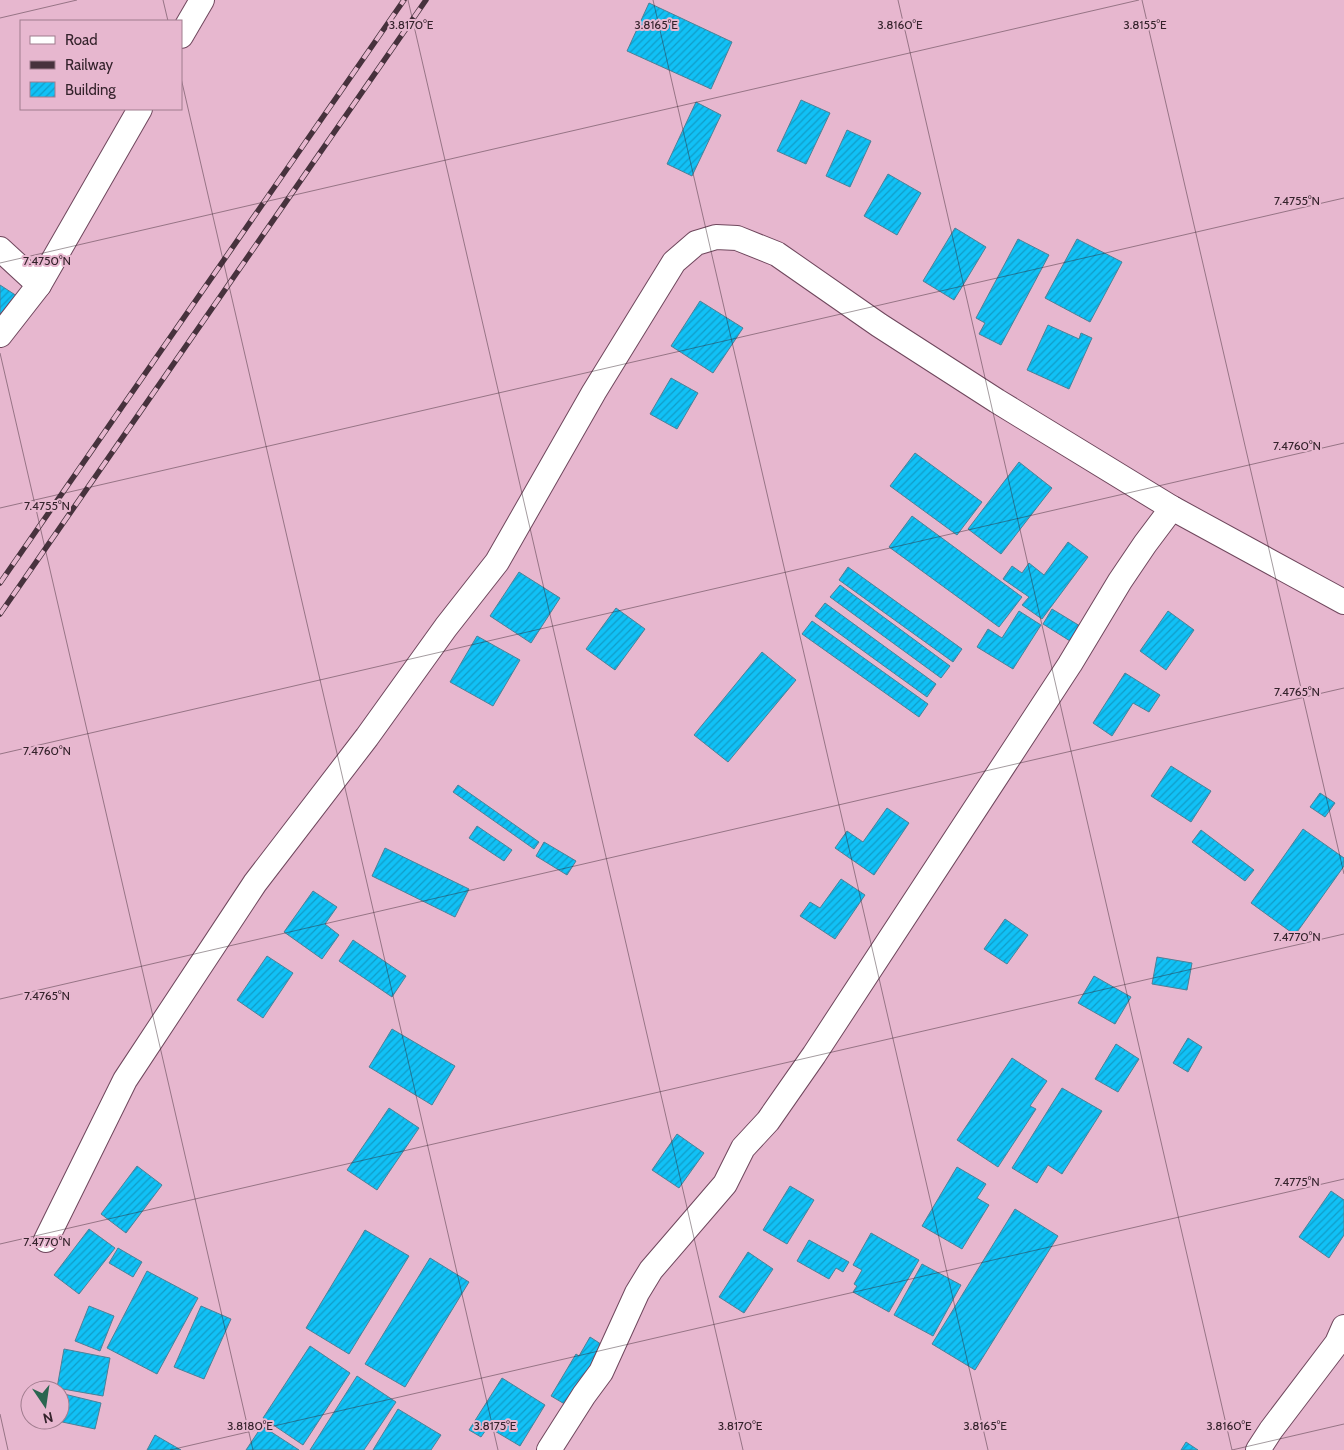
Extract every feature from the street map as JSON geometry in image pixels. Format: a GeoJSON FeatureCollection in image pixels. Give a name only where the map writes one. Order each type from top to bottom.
{"type":"FeatureCollection","features":[{"type":"Feature","properties":{"kind":"street"},"geometry":{"type":"LineString","coordinates":[[182,34],[202,0]]}},
{"type":"Feature","properties":{"kind":"street"},"geometry":{"type":"LineString","coordinates":[[0,335],[39,285],[139,110]]}},
{"type":"Feature","properties":{"kind":"street"},"geometry":{"type":"LineString","coordinates":[[46,1240],[130,1072],[255,882],[497,562],[594,392],[674,262],[696,243],[716,237],[736,238],[777,254],[879,325],[997,401],[1172,508],[1344,602]]}},
{"type":"Feature","properties":{"kind":"street"},"geometry":{"type":"LineString","coordinates":[[0,249],[39,285]]}},
{"type":"Feature","properties":{"kind":"street"},"geometry":{"type":"LineString","coordinates":[[549,1450],[601,1372],[637,1293],[651,1270],[725,1184],[743,1148],[768,1121],[814,1055],[1070,664],[1125,574],[1172,508]]}},
{"type":"Feature","properties":{"kind":"street"},"geometry":{"type":"LineString","coordinates":[[1258,1450],[1271,1430],[1342,1339]]}},
{"type":"Feature","properties":{"kind":"building"},"geometry":{"type":"Polygon","coordinates":[[[649,3],[732,42],[711,89],[627,51],[649,3]]]}},
{"type":"Feature","properties":{"kind":"building"},"geometry":{"type":"Polygon","coordinates":[[[801,100],[830,113],[806,164],[777,151],[801,100]]]}},
{"type":"Feature","properties":{"kind":"building"},"geometry":{"type":"Polygon","coordinates":[[[696,102],[721,115],[692,176],[667,164],[696,102]]]}},
{"type":"Feature","properties":{"kind":"building"},"geometry":{"type":"Polygon","coordinates":[[[847,130],[871,141],[850,187],[826,176],[847,130]]]}},
{"type":"Feature","properties":{"kind":"building"},"geometry":{"type":"Polygon","coordinates":[[[888,174],[921,193],[897,235],[864,216],[888,174]]]}},
{"type":"Feature","properties":{"kind":"building"},"geometry":{"type":"Polygon","coordinates":[[[955,228],[986,247],[954,300],[923,281],[955,228]]]}},
{"type":"Feature","properties":{"kind":"building"},"geometry":{"type":"Polygon","coordinates":[[[1018,239],[1049,255],[1001,345],[979,334],[985,323],[976,318],[1018,239]]]}},
{"type":"Feature","properties":{"kind":"building"},"geometry":{"type":"Polygon","coordinates":[[[1077,239],[1122,262],[1090,322],[1045,298],[1077,239]]]}},
{"type":"Feature","properties":{"kind":"building"},"geometry":{"type":"Polygon","coordinates":[[[0,285],[17,296],[0,321],[0,285]]]}},
{"type":"Feature","properties":{"kind":"building"},"geometry":{"type":"Polygon","coordinates":[[[700,301],[743,328],[713,373],[671,346],[700,301]]]}},
{"type":"Feature","properties":{"kind":"building"},"geometry":{"type":"Polygon","coordinates":[[[1048,325],[1079,339],[1081,333],[1092,338],[1069,389],[1027,370],[1048,325]]]}},
{"type":"Feature","properties":{"kind":"building"},"geometry":{"type":"Polygon","coordinates":[[[671,378],[698,393],[677,429],[650,414],[671,378]]]}},
{"type":"Feature","properties":{"kind":"building"},"geometry":{"type":"Polygon","coordinates":[[[915,453],[982,502],[957,535],[890,486],[915,453]]]}},
{"type":"Feature","properties":{"kind":"building"},"geometry":{"type":"Polygon","coordinates":[[[1019,462],[1052,488],[1001,554],[968,529],[1019,462]]]}},
{"type":"Feature","properties":{"kind":"building"},"geometry":{"type":"Polygon","coordinates":[[[912,516],[1022,597],[999,627],[889,547],[912,516]]]}},
{"type":"Feature","properties":{"kind":"building"},"geometry":{"type":"Polygon","coordinates":[[[1068,542],[1088,557],[1042,619],[1022,605],[1029,597],[1003,579],[1012,566],[1022,573],[1029,563],[1044,575],[1068,542]]]}},
{"type":"Feature","properties":{"kind":"building"},"geometry":{"type":"Polygon","coordinates":[[[848,567],[962,649],[953,662],[839,580],[848,567]]]}},
{"type":"Feature","properties":{"kind":"building"},"geometry":{"type":"Polygon","coordinates":[[[519,572],[560,598],[531,643],[490,616],[519,572]]]}},
{"type":"Feature","properties":{"kind":"building"},"geometry":{"type":"Polygon","coordinates":[[[840,585],[950,666],[941,678],[830,597],[840,585]]]}},
{"type":"Feature","properties":{"kind":"building"},"geometry":{"type":"Polygon","coordinates":[[[825,603],[936,684],[927,697],[815,616],[825,603]]]}},
{"type":"Feature","properties":{"kind":"building"},"geometry":{"type":"Polygon","coordinates":[[[616,608],[645,629],[615,670],[586,649],[616,608]]]}},
{"type":"Feature","properties":{"kind":"building"},"geometry":{"type":"Polygon","coordinates":[[[1052,609],[1080,626],[1070,641],[1043,624],[1052,609]]]}},
{"type":"Feature","properties":{"kind":"building"},"geometry":{"type":"Polygon","coordinates":[[[1019,611],[1041,625],[1013,669],[977,647],[988,629],[1002,638],[1019,611]]]}},
{"type":"Feature","properties":{"kind":"building"},"geometry":{"type":"Polygon","coordinates":[[[1168,611],[1194,630],[1166,670],[1140,651],[1168,611]]]}},
{"type":"Feature","properties":{"kind":"building"},"geometry":{"type":"Polygon","coordinates":[[[812,621],[928,704],[919,717],[802,634],[812,621]]]}},
{"type":"Feature","properties":{"kind":"building"},"geometry":{"type":"Polygon","coordinates":[[[477,636],[520,660],[493,706],[450,682],[477,636]]]}},
{"type":"Feature","properties":{"kind":"building"},"geometry":{"type":"Polygon","coordinates":[[[762,652],[796,680],[728,762],[694,735],[762,652]]]}},
{"type":"Feature","properties":{"kind":"building"},"geometry":{"type":"Polygon","coordinates":[[[1125,673],[1160,695],[1149,712],[1133,703],[1112,736],[1093,723],[1125,673]]]}},
{"type":"Feature","properties":{"kind":"building"},"geometry":{"type":"Polygon","coordinates":[[[1171,766],[1211,791],[1191,822],[1151,796],[1171,766]]]}},
{"type":"Feature","properties":{"kind":"building"},"geometry":{"type":"Polygon","coordinates":[[[458,785],[539,842],[534,849],[453,792],[458,785]]]}},
{"type":"Feature","properties":{"kind":"building"},"geometry":{"type":"Polygon","coordinates":[[[1320,793],[1335,803],[1325,817],[1310,807],[1320,793]]]}},
{"type":"Feature","properties":{"kind":"building"},"geometry":{"type":"Polygon","coordinates":[[[887,808],[909,823],[874,875],[835,848],[847,831],[863,842],[887,808]]]}},
{"type":"Feature","properties":{"kind":"building"},"geometry":{"type":"Polygon","coordinates":[[[477,826],[512,850],[504,861],[469,838],[477,826]]]}},
{"type":"Feature","properties":{"kind":"building"},"geometry":{"type":"Polygon","coordinates":[[[1303,829],[1344,858],[1344,866],[1295,935],[1251,903],[1303,829]]]}},
{"type":"Feature","properties":{"kind":"building"},"geometry":{"type":"Polygon","coordinates":[[[1201,830],[1254,870],[1245,881],[1192,842],[1201,830]]]}},
{"type":"Feature","properties":{"kind":"building"},"geometry":{"type":"Polygon","coordinates":[[[544,842],[576,861],[567,875],[536,856],[544,842]]]}},
{"type":"Feature","properties":{"kind":"building"},"geometry":{"type":"Polygon","coordinates":[[[385,848],[469,889],[455,917],[372,876],[385,848]]]}},
{"type":"Feature","properties":{"kind":"building"},"geometry":{"type":"Polygon","coordinates":[[[841,879],[865,895],[835,939],[800,916],[810,902],[820,908],[841,879]]]}},
{"type":"Feature","properties":{"kind":"building"},"geometry":{"type":"Polygon","coordinates":[[[313,891],[337,907],[325,924],[339,935],[322,959],[284,932],[313,891]]]}},
{"type":"Feature","properties":{"kind":"building"},"geometry":{"type":"Polygon","coordinates":[[[1005,919],[1028,935],[1007,964],[984,949],[1005,919]]]}},
{"type":"Feature","properties":{"kind":"building"},"geometry":{"type":"Polygon","coordinates":[[[353,940],[406,976],[392,997],[339,961],[353,940]]]}},
{"type":"Feature","properties":{"kind":"building"},"geometry":{"type":"Polygon","coordinates":[[[267,956],[293,973],[263,1018],[237,1000],[267,956]]]}},
{"type":"Feature","properties":{"kind":"building"},"geometry":{"type":"Polygon","coordinates":[[[1157,957],[1192,963],[1187,990],[1152,984],[1157,957]]]}},
{"type":"Feature","properties":{"kind":"building"},"geometry":{"type":"Polygon","coordinates":[[[1094,976],[1131,997],[1115,1024],[1078,1003],[1094,976]]]}},
{"type":"Feature","properties":{"kind":"building"},"geometry":{"type":"Polygon","coordinates":[[[392,1029],[455,1066],[432,1105],[369,1067],[392,1029]]]}},
{"type":"Feature","properties":{"kind":"building"},"geometry":{"type":"Polygon","coordinates":[[[1188,1038],[1202,1047],[1188,1072],[1173,1063],[1188,1038]]]}},
{"type":"Feature","properties":{"kind":"building"},"geometry":{"type":"Polygon","coordinates":[[[1116,1044],[1139,1059],[1118,1092],[1095,1079],[1116,1044]]]}},
{"type":"Feature","properties":{"kind":"building"},"geometry":{"type":"Polygon","coordinates":[[[1012,1058],[1047,1081],[1030,1106],[1036,1109],[998,1167],[957,1140],[1012,1058]]]}},
{"type":"Feature","properties":{"kind":"building"},"geometry":{"type":"Polygon","coordinates":[[[1062,1088],[1102,1111],[1062,1174],[1048,1165],[1037,1183],[1012,1168],[1062,1088]]]}},
{"type":"Feature","properties":{"kind":"building"},"geometry":{"type":"Polygon","coordinates":[[[389,1108],[419,1128],[377,1190],[347,1170],[389,1108]]]}},
{"type":"Feature","properties":{"kind":"building"},"geometry":{"type":"Polygon","coordinates":[[[677,1134],[704,1153],[679,1188],[652,1170],[677,1134]]]}},
{"type":"Feature","properties":{"kind":"building"},"geometry":{"type":"Polygon","coordinates":[[[137,1166],[162,1185],[126,1233],[101,1214],[137,1166]]]}},
{"type":"Feature","properties":{"kind":"building"},"geometry":{"type":"Polygon","coordinates":[[[957,1167],[986,1184],[977,1198],[989,1205],[962,1249],[922,1226],[957,1167]]]}},
{"type":"Feature","properties":{"kind":"building"},"geometry":{"type":"Polygon","coordinates":[[[790,1186],[814,1200],[787,1244],[763,1230],[790,1186]]]}},
{"type":"Feature","properties":{"kind":"building"},"geometry":{"type":"Polygon","coordinates":[[[1331,1191],[1344,1200],[1344,1235],[1329,1258],[1299,1237],[1331,1191]]]}},
{"type":"Feature","properties":{"kind":"building"},"geometry":{"type":"Polygon","coordinates":[[[1015,1209],[1058,1236],[975,1370],[932,1344],[1015,1209]]]}},
{"type":"Feature","properties":{"kind":"building"},"geometry":{"type":"Polygon","coordinates":[[[89,1229],[115,1248],[79,1294],[54,1275],[89,1229]]]}},
{"type":"Feature","properties":{"kind":"building"},"geometry":{"type":"Polygon","coordinates":[[[365,1230],[409,1256],[349,1354],[306,1328],[365,1230]]]}},
{"type":"Feature","properties":{"kind":"building"},"geometry":{"type":"Polygon","coordinates":[[[871,1233],[919,1260],[889,1312],[853,1292],[857,1286],[854,1284],[862,1270],[853,1265],[871,1233]]]}},
{"type":"Feature","properties":{"kind":"building"},"geometry":{"type":"Polygon","coordinates":[[[809,1240],[849,1262],[843,1272],[836,1268],[829,1279],[797,1261],[809,1240]]]}},
{"type":"Feature","properties":{"kind":"building"},"geometry":{"type":"Polygon","coordinates":[[[118,1248],[142,1262],[133,1277],[109,1263],[118,1248]]]}},
{"type":"Feature","properties":{"kind":"building"},"geometry":{"type":"Polygon","coordinates":[[[748,1252],[773,1269],[744,1313],[719,1297],[748,1252]]]}},
{"type":"Feature","properties":{"kind":"building"},"geometry":{"type":"Polygon","coordinates":[[[430,1258],[469,1282],[405,1387],[365,1364],[430,1258]]]}},
{"type":"Feature","properties":{"kind":"building"},"geometry":{"type":"Polygon","coordinates":[[[922,1264],[961,1285],[933,1336],[894,1315],[922,1264]]]}},
{"type":"Feature","properties":{"kind":"building"},"geometry":{"type":"Polygon","coordinates":[[[147,1271],[198,1298],[157,1374],[107,1348],[147,1271]]]}},
{"type":"Feature","properties":{"kind":"building"},"geometry":{"type":"Polygon","coordinates":[[[89,1306],[114,1316],[100,1351],[75,1341],[89,1306]]]}},
{"type":"Feature","properties":{"kind":"building"},"geometry":{"type":"Polygon","coordinates":[[[201,1306],[231,1319],[204,1379],[174,1367],[201,1306]]]}},
{"type":"Feature","properties":{"kind":"building"},"geometry":{"type":"Polygon","coordinates":[[[590,1337],[604,1346],[568,1406],[551,1396],[576,1354],[579,1356],[590,1337]]]}},
{"type":"Feature","properties":{"kind":"building"},"geometry":{"type":"Polygon","coordinates":[[[310,1346],[350,1373],[303,1445],[263,1418],[310,1346]]]}},
{"type":"Feature","properties":{"kind":"building"},"geometry":{"type":"Polygon","coordinates":[[[64,1349],[110,1358],[103,1396],[70,1390],[70,1380],[58,1380],[64,1349]]]}},
{"type":"Feature","properties":{"kind":"building"},"geometry":{"type":"Polygon","coordinates":[[[357,1376],[396,1402],[364,1450],[310,1450],[357,1376]]]}},
{"type":"Feature","properties":{"kind":"building"},"geometry":{"type":"Polygon","coordinates":[[[502,1378],[545,1405],[520,1446],[488,1427],[481,1437],[469,1430],[502,1378]]]}},
{"type":"Feature","properties":{"kind":"building"},"geometry":{"type":"Polygon","coordinates":[[[70,1395],[101,1403],[95,1429],[70,1424],[70,1395]]]}},
{"type":"Feature","properties":{"kind":"building"},"geometry":{"type":"Polygon","coordinates":[[[398,1409],[441,1435],[431,1450],[373,1450],[398,1409]]]}},
{"type":"Feature","properties":{"kind":"building"},"geometry":{"type":"Polygon","coordinates":[[[262,1426],[299,1450],[246,1450],[262,1426]]]}},
{"type":"Feature","properties":{"kind":"building"},"geometry":{"type":"Polygon","coordinates":[[[155,1435],[181,1450],[147,1450],[155,1435]]]}},
{"type":"Feature","properties":{"kind":"building"},"geometry":{"type":"Polygon","coordinates":[[[1186,1442],[1198,1450],[1181,1450],[1186,1442]]]}},
{"type":"Feature","properties":{"kind":"railway"},"geometry":{"type":"LineString","coordinates":[[0,583],[404,0]]}},
{"type":"Feature","properties":{"kind":"railway"},"geometry":{"type":"LineString","coordinates":[[0,614],[426,0]]}}]}
